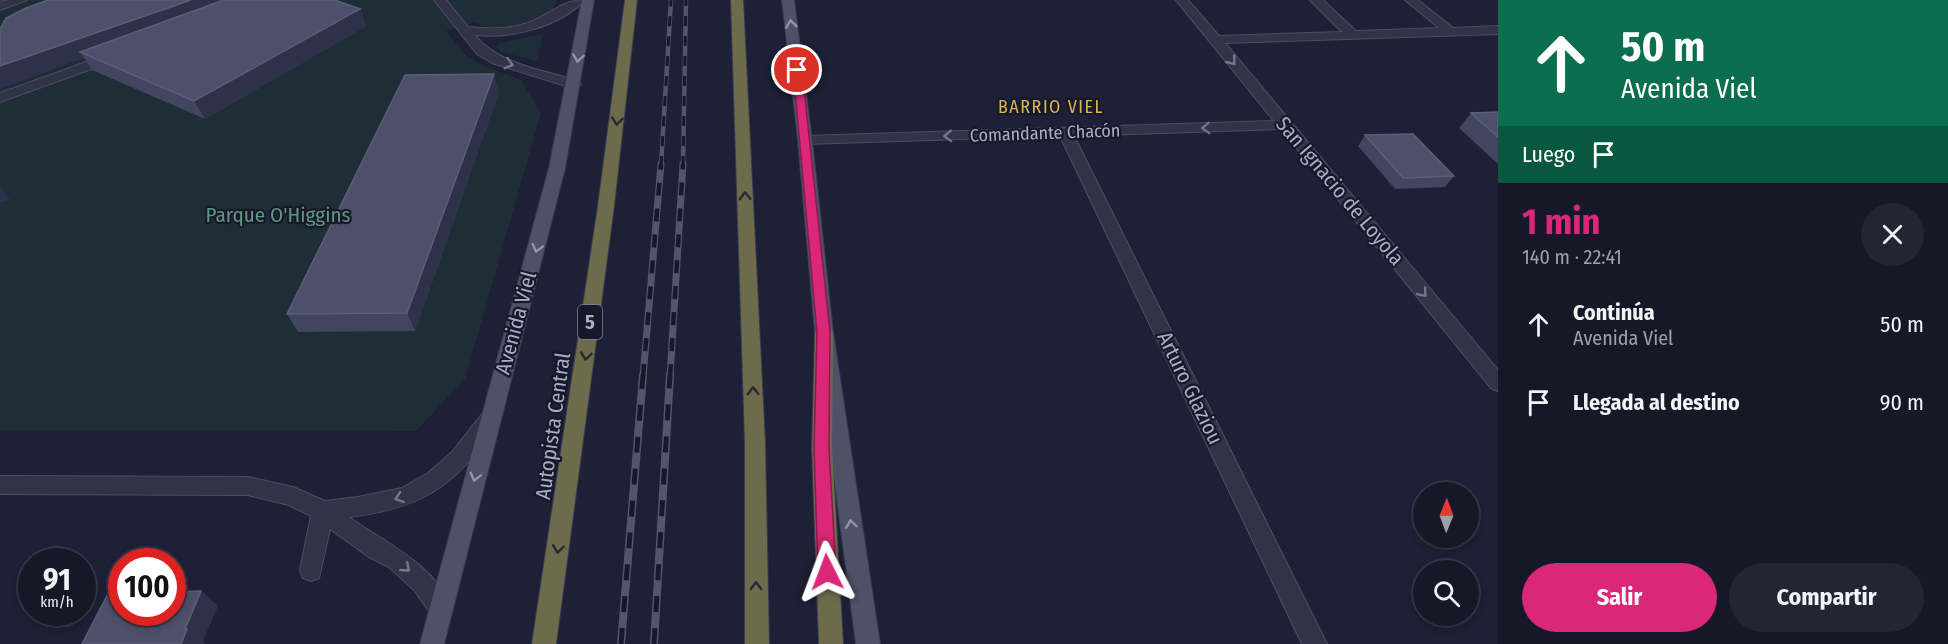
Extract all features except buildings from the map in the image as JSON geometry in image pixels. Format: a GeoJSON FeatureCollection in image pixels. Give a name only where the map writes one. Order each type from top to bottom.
{"type":"FeatureCollection","features":[{"type":"Feature","properties":{"kind":"highway","name":"Autopista Central"},"geometry":{"type":"LineString","coordinates":[[544,644],[605,217],[631,0]]}},
{"type":"Feature","properties":{"kind":"highway"},"geometry":{"type":"LineString","coordinates":[[737,0],[755,443],[757,644]]}},
{"type":"Feature","properties":{"kind":"highway"},"geometry":{"type":"LineString","coordinates":[[824,332],[822,448],[831,644]]}},
{"type":"Feature","properties":{"kind":"main road","name":"Avenida Viel"},"geometry":{"type":"LineString","coordinates":[[432,644],[489,420],[543,226],[574,84],[588,0]]}},
{"type":"Feature","properties":{"kind":"main road"},"geometry":{"type":"LineString","coordinates":[[788,0],[806,140],[824,332],[868,644]]}},
{"type":"Feature","properties":{"kind":"street"},"geometry":{"type":"LineString","coordinates":[[0,6],[21,0]]}},
{"type":"Feature","properties":{"kind":"street"},"geometry":{"type":"LineString","coordinates":[[440,0],[481,51],[497,60],[574,84]]}},
{"type":"Feature","properties":{"kind":"street"},"geometry":{"type":"LineString","coordinates":[[464,30],[488,34],[522,31],[547,21],[579,0]]}},
{"type":"Feature","properties":{"kind":"street","name":"San Ignacio de Loyola"},"geometry":{"type":"LineString","coordinates":[[1182,0],[1498,383]]}},
{"type":"Feature","properties":{"kind":"street"},"geometry":{"type":"LineString","coordinates":[[1316,0],[1353,35]]}},
{"type":"Feature","properties":{"kind":"street"},"geometry":{"type":"LineString","coordinates":[[1412,0],[1451,32]]}},
{"type":"Feature","properties":{"kind":"street"},"geometry":{"type":"LineString","coordinates":[[1215,40],[1498,30]]}},
{"type":"Feature","properties":{"kind":"street"},"geometry":{"type":"LineString","coordinates":[[0,98],[121,53]]}},
{"type":"Feature","properties":{"kind":"street","name":"Comandante Chacón"},"geometry":{"type":"LineString","coordinates":[[806,140],[1285,125]]}},
{"type":"Feature","properties":{"kind":"street","name":"Arturo Glaziou"},"geometry":{"type":"LineString","coordinates":[[1065,132],[1316,644]]}},
{"type":"Feature","properties":{"kind":"street"},"geometry":{"type":"LineString","coordinates":[[323,511],[393,500],[418,490],[452,466],[473,444],[489,420]]}},
{"type":"Feature","properties":{"kind":"street"},"geometry":{"type":"LineString","coordinates":[[0,485],[248,486],[293,496],[323,511],[377,550],[397,560],[422,582],[441,609]]}},
{"type":"Feature","properties":{"kind":"street"},"geometry":{"type":"LineString","coordinates":[[311,570],[323,511]]}},
{"type":"Feature","properties":{"kind":"green space","name":"Parque O'Higgins"},"geometry":{"type":"Polygon","coordinates":[[[0,0],[557,0],[553,9],[544,16],[521,26],[495,28],[475,22],[446,31],[466,55],[482,65],[521,80],[541,113],[465,379],[416,431],[0,430],[0,0]]]}},
{"type":"Feature","properties":{"kind":"green space"},"geometry":{"type":"Polygon","coordinates":[[[543,34],[537,61],[501,52],[496,47],[500,43],[543,34]]]}},
{"type":"Feature","properties":{"kind":"railway"},"geometry":{"type":"LineString","coordinates":[[661,166],[671,0]]}},
{"type":"Feature","properties":{"kind":"railway"},"geometry":{"type":"LineString","coordinates":[[683,166],[686,0]]}},
{"type":"Feature","properties":{"kind":"railway"},"geometry":{"type":"LineString","coordinates":[[643,377],[661,164]]}},
{"type":"Feature","properties":{"kind":"railway"},"geometry":{"type":"LineString","coordinates":[[670,377],[683,164]]}},
{"type":"Feature","properties":{"kind":"railway"},"geometry":{"type":"LineString","coordinates":[[621,644],[643,375]]}},
{"type":"Feature","properties":{"kind":"railway"},"geometry":{"type":"LineString","coordinates":[[654,644],[670,375]]}},
{"type":"Feature","properties":{"kind":"district","name":"BARRIO VIEL"},"geometry":{"type":"Point","coordinates":[1051,107]}},
{"type":"Feature","properties":{"kind":"route"},"geometry":{"type":"LineString","coordinates":[[797,70],[824,332],[822,448],[827,572]]}}]}
